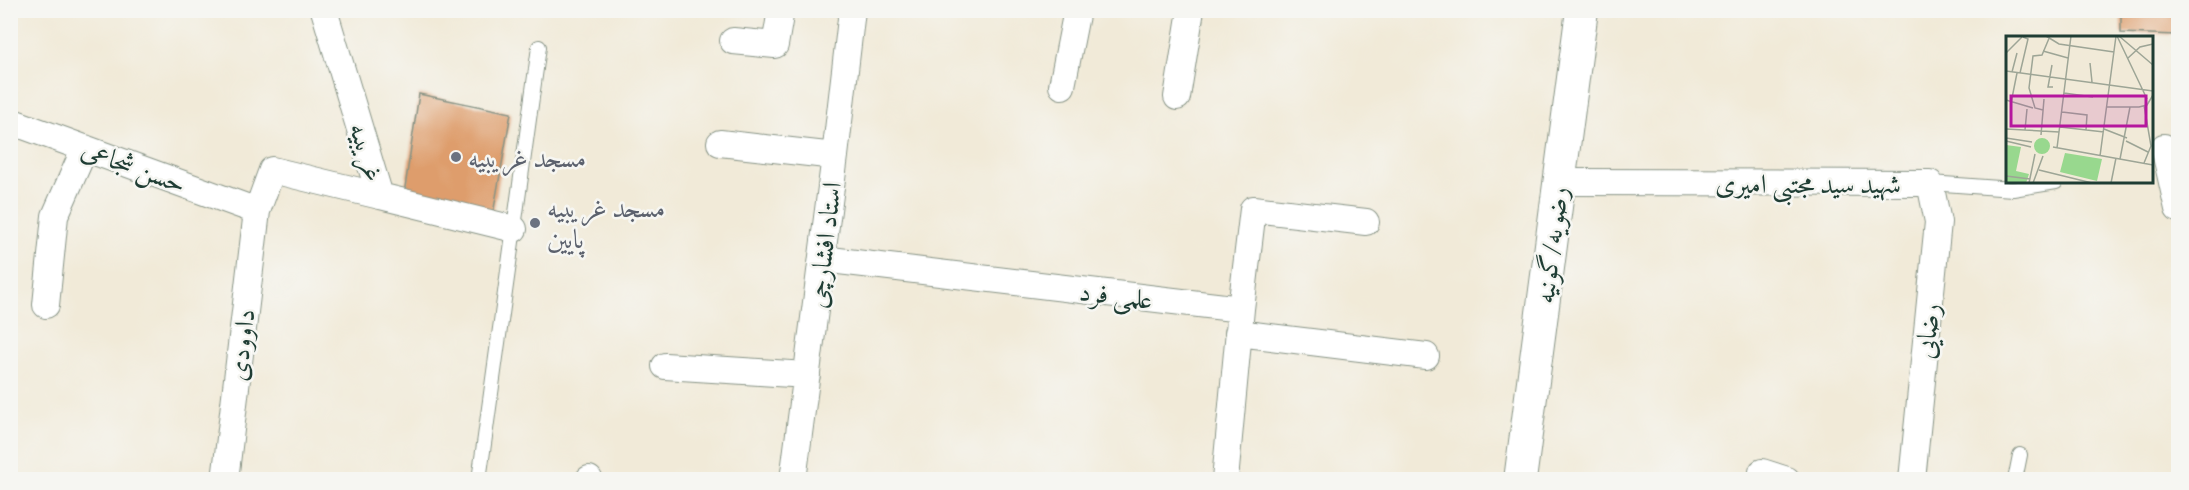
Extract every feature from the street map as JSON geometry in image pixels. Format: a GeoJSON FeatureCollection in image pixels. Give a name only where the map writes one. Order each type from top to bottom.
{"type":"FeatureCollection","features":[{"type":"Feature","properties":{"kind":"street","name":"غریبیه"},"geometry":{"type":"LineString","coordinates":[[324,10],[380,196],[514,229]]}},
{"type":"Feature","properties":{"kind":"street"},"geometry":{"type":"LineString","coordinates":[[733,41],[775,45],[782,10]]}},
{"type":"Feature","properties":{"kind":"street","name":"استاد افشارچی"},"geometry":{"type":"LineString","coordinates":[[793,480],[852,10]]}},
{"type":"Feature","properties":{"kind":"street"},"geometry":{"type":"LineString","coordinates":[[1062,86],[1077,10]]}},
{"type":"Feature","properties":{"kind":"street"},"geometry":{"type":"LineString","coordinates":[[1177,97],[1191,10]]}},
{"type":"Feature","properties":{"kind":"street","name":"رضویه/گونیه"},"geometry":{"type":"LineString","coordinates":[[1520,480],[1582,10]]}},
{"type":"Feature","properties":{"kind":"street","name":"حسن شجاعی"},"geometry":{"type":"LineString","coordinates":[[10,121],[257,211]]}},
{"type":"Feature","properties":{"kind":"street"},"geometry":{"type":"LineString","coordinates":[[720,143],[835,156]]}},
{"type":"Feature","properties":{"kind":"street"},"geometry":{"type":"LineString","coordinates":[[2165,147],[2178,209]]}},
{"type":"Feature","properties":{"kind":"street"},"geometry":{"type":"LineString","coordinates":[[46,305],[55,216],[85,148]]}},
{"type":"Feature","properties":{"kind":"street","name":"داوودی"},"geometry":{"type":"LineString","coordinates":[[225,480],[257,211],[272,170],[380,196]]}},
{"type":"Feature","properties":{"kind":"street","name":"شهید سید مجتبی امیری"},"geometry":{"type":"LineString","coordinates":[[1559,182],[1930,183]]}},
{"type":"Feature","properties":{"kind":"street","name":"رضایی"},"geometry":{"type":"LineString","coordinates":[[1912,480],[1938,222],[1930,183]]}},
{"type":"Feature","properties":{"kind":"street"},"geometry":{"type":"LineString","coordinates":[[1225,480],[1253,209],[1366,222]]}},
{"type":"Feature","properties":{"kind":"street","name":"علمی فرد"},"geometry":{"type":"LineString","coordinates":[[822,260],[1240,321],[1426,356]]}},
{"type":"Feature","properties":{"kind":"street"},"geometry":{"type":"LineString","coordinates":[[665,366],[807,375]]}},
{"type":"Feature","properties":{"kind":"street"},"geometry":{"type":"LineString","coordinates":[[1762,472],[1787,480]]}},
{"type":"Feature","properties":{"kind":"lane"},"geometry":{"type":"LineString","coordinates":[[479,480],[539,47]]}},
{"type":"Feature","properties":{"kind":"lane","name":"شهید سید مجتبی امیری"},"geometry":{"type":"LineString","coordinates":[[1930,183],[2013,189],[2050,183]]}},
{"type":"Feature","properties":{"kind":"lane"},"geometry":{"type":"LineString","coordinates":[[2015,480],[2020,455]]}},
{"type":"Feature","properties":{"kind":"building"},"geometry":{"type":"Polygon","coordinates":[[[2121,10],[2178,10],[2178,35],[2121,33],[2121,10]]]}},
{"type":"Feature","properties":{"kind":"building","name":"مسجد غریبیه"},"geometry":{"type":"Polygon","coordinates":[[[419,94],[511,113],[493,214],[403,201],[419,94]]]}},
{"type":"Feature","properties":{"kind":"place","name":"مسجد غریبیه"},"geometry":{"type":"Point","coordinates":[456,157]}},
{"type":"Feature","properties":{"kind":"place","name":"مسجد غریبیه پایین"},"geometry":{"type":"Point","coordinates":[535,223]}}]}
